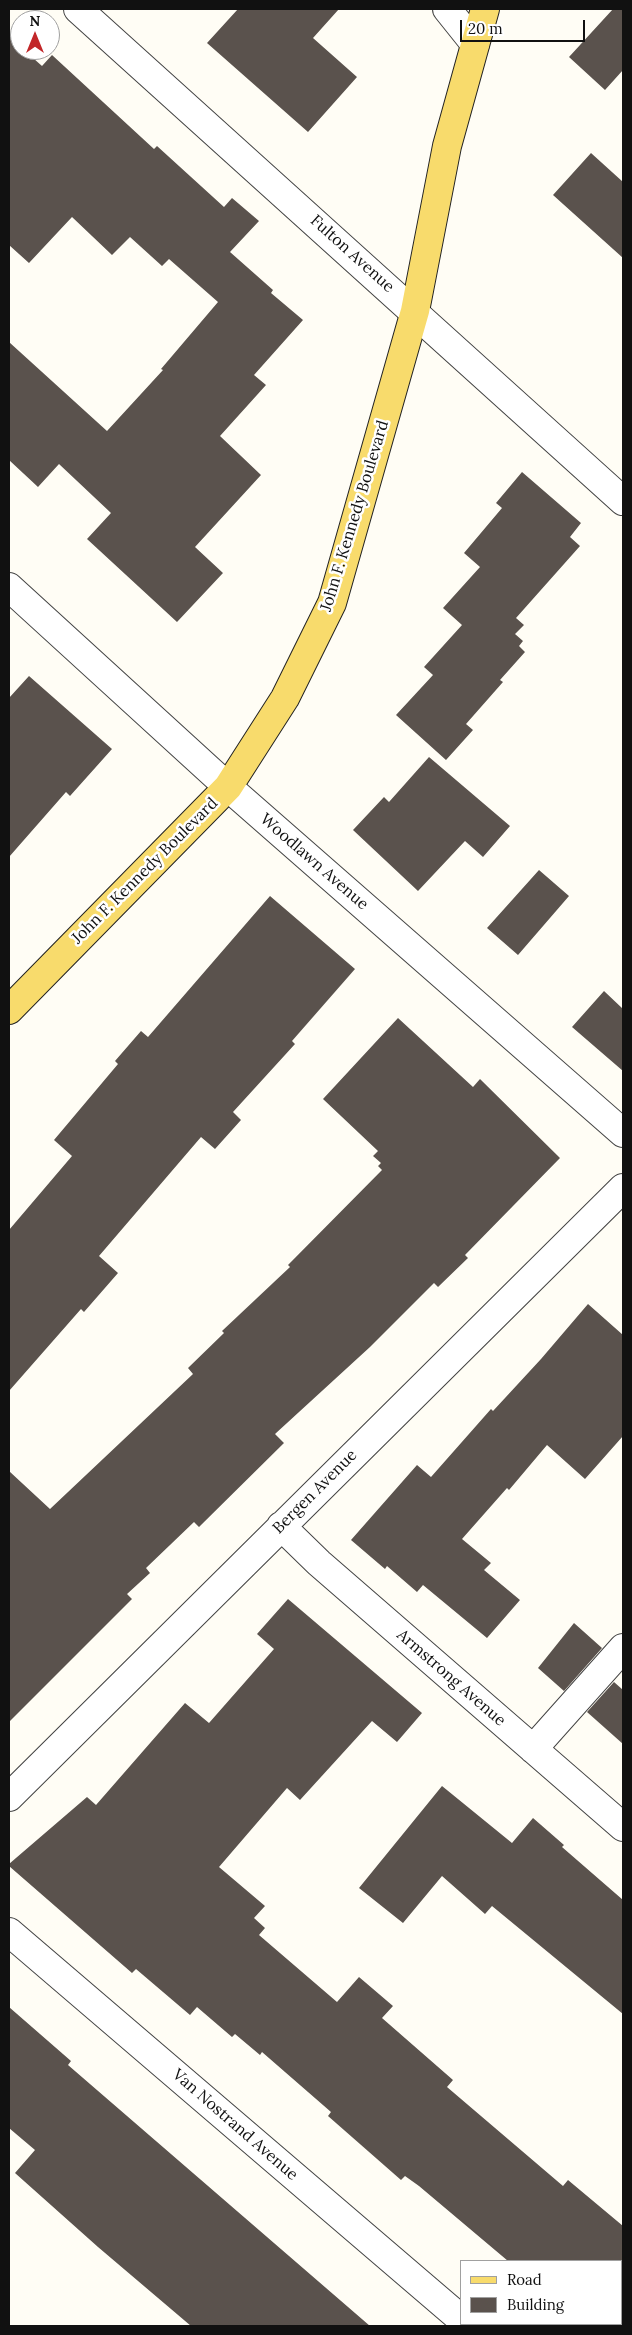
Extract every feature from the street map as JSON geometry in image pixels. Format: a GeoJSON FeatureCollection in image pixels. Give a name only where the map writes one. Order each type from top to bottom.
{"type":"FeatureCollection","features":[{"type":"Feature","properties":{"kind":"main road","name":"John F. Kennedy Boulevard"},"geometry":{"type":"LineString","coordinates":[[9,1010],[228,787],[286,698],[332,603],[415,310],[447,146],[485,9]]}},
{"type":"Feature","properties":{"kind":"street","name":"Fulton Avenue"},"geometry":{"type":"LineString","coordinates":[[78,9],[415,310],[475,368],[623,501]]}},
{"type":"Feature","properties":{"kind":"street"},"geometry":{"type":"LineString","coordinates":[[447,9],[475,44]]}},
{"type":"Feature","properties":{"kind":"street","name":"Woodlawn Avenue"},"geometry":{"type":"LineString","coordinates":[[9,588],[228,787],[623,1133]]}},
{"type":"Feature","properties":{"kind":"street","name":"Bergen Avenue"},"geometry":{"type":"LineString","coordinates":[[9,1797],[623,1188]]}},
{"type":"Feature","properties":{"kind":"street","name":"Armstrong Avenue"},"geometry":{"type":"LineString","coordinates":[[281,1526],[623,1827]]}},
{"type":"Feature","properties":{"kind":"street"},"geometry":{"type":"LineString","coordinates":[[533,1749],[623,1648]]}},
{"type":"Feature","properties":{"kind":"street","name":"Van Nostrand Avenue"},"geometry":{"type":"LineString","coordinates":[[9,1932],[460,2318]]}},
{"type":"Feature","properties":{"kind":"building"},"geometry":{"type":"Polygon","coordinates":[[[238,9],[339,9],[313,38],[357,77],[308,132],[207,43],[238,9]]]}},
{"type":"Feature","properties":{"kind":"building"},"geometry":{"type":"Polygon","coordinates":[[[613,9],[623,9],[623,70],[605,90],[569,57],[613,9]]]}},
{"type":"Feature","properties":{"kind":"building"},"geometry":{"type":"Polygon","coordinates":[[[9,35],[10,60],[35,60],[42,66],[47,60],[57,60],[154,149],[157,146],[224,207],[232,198],[259,221],[230,252],[273,290],[271,293],[303,320],[254,375],[266,385],[220,436],[261,475],[195,547],[223,573],[177,622],[87,539],[111,513],[59,464],[38,487],[9,460],[9,342],[107,431],[163,370],[161,369],[218,302],[169,259],[162,266],[130,237],[112,255],[72,217],[29,263],[9,245],[9,35]]]}},
{"type":"Feature","properties":{"kind":"building"},"geometry":{"type":"Polygon","coordinates":[[[591,153],[623,182],[623,258],[553,195],[591,153]]]}},
{"type":"Feature","properties":{"kind":"building"},"geometry":{"type":"Polygon","coordinates":[[[522,472],[581,523],[570,537],[580,546],[516,618],[524,625],[515,634],[523,641],[519,646],[525,652],[500,680],[503,682],[466,724],[473,730],[446,760],[396,715],[433,675],[424,667],[462,625],[443,608],[480,567],[464,553],[502,508],[496,503],[522,472]]]}},
{"type":"Feature","properties":{"kind":"building"},"geometry":{"type":"Polygon","coordinates":[[[29,676],[112,749],[70,796],[66,792],[9,857],[9,698],[29,676]]]}},
{"type":"Feature","properties":{"kind":"building"},"geometry":{"type":"Polygon","coordinates":[[[429,757],[510,826],[483,857],[465,841],[418,891],[353,830],[384,797],[389,802],[429,757]]]}},
{"type":"Feature","properties":{"kind":"building"},"geometry":{"type":"Polygon","coordinates":[[[539,870],[569,896],[518,955],[487,928],[539,870]]]}},
{"type":"Feature","properties":{"kind":"building"},"geometry":{"type":"Polygon","coordinates":[[[270,896],[355,969],[292,1041],[295,1044],[233,1112],[241,1120],[215,1149],[201,1137],[99,1256],[118,1273],[84,1312],[81,1309],[9,1391],[9,1230],[72,1156],[54,1140],[118,1064],[115,1061],[141,1031],[148,1037],[270,896]]]}},
{"type":"Feature","properties":{"kind":"building"},"geometry":{"type":"Polygon","coordinates":[[[604,991],[623,1009],[623,1071],[572,1027],[604,991]]]}},
{"type":"Feature","properties":{"kind":"building"},"geometry":{"type":"Polygon","coordinates":[[[398,1018],[473,1087],[480,1079],[560,1158],[465,1255],[468,1258],[438,1287],[434,1283],[370,1347],[275,1434],[284,1443],[199,1527],[194,1522],[146,1568],[150,1573],[127,1594],[132,1599],[9,1722],[9,1471],[50,1509],[193,1374],[188,1368],[224,1333],[222,1331],[290,1267],[288,1265],[382,1170],[378,1166],[381,1163],[373,1156],[378,1151],[323,1099],[398,1018]]]}},
{"type":"Feature","properties":{"kind":"building"},"geometry":{"type":"Polygon","coordinates":[[[588,1304],[623,1335],[623,1436],[585,1479],[547,1445],[509,1490],[507,1488],[462,1539],[491,1563],[484,1570],[520,1600],[487,1638],[423,1585],[417,1592],[387,1566],[385,1569],[351,1540],[417,1465],[431,1477],[491,1409],[493,1411],[541,1359],[588,1304]]]}},
{"type":"Feature","properties":{"kind":"building"},"geometry":{"type":"Polygon","coordinates":[[[288,1599],[422,1713],[397,1742],[372,1721],[300,1800],[287,1788],[219,1867],[265,1906],[254,1918],[265,1928],[259,1935],[337,2002],[359,1977],[393,2006],[382,2018],[453,2080],[447,2087],[563,2186],[568,2180],[623,2226],[623,2261],[507,2260],[419,2186],[405,2176],[401,2180],[328,2116],[331,2112],[262,2052],[260,2055],[235,2034],[232,2037],[197,2007],[190,2015],[136,1969],[132,1973],[9,1866],[87,1797],[96,1805],[185,1703],[209,1723],[274,1649],[257,1634],[288,1599]]]}},
{"type":"Feature","properties":{"kind":"building"},"geometry":{"type":"Polygon","coordinates":[[[574,1623],[602,1648],[564,1691],[538,1668],[574,1623]]]}},
{"type":"Feature","properties":{"kind":"building"},"geometry":{"type":"Polygon","coordinates":[[[614,1682],[623,1690],[623,1744],[587,1712],[614,1682]]]}},
{"type":"Feature","properties":{"kind":"building"},"geometry":{"type":"Polygon","coordinates":[[[442,1786],[512,1843],[533,1818],[564,1845],[562,1847],[623,1900],[623,2014],[492,1906],[485,1914],[442,1876],[403,1923],[359,1888],[442,1786]]]}},
{"type":"Feature","properties":{"kind":"building"},"geometry":{"type":"Polygon","coordinates":[[[9,2007],[71,2061],[68,2065],[370,2326],[191,2326],[98,2247],[15,2173],[35,2150],[9,2128],[9,2007]]]}}]}
